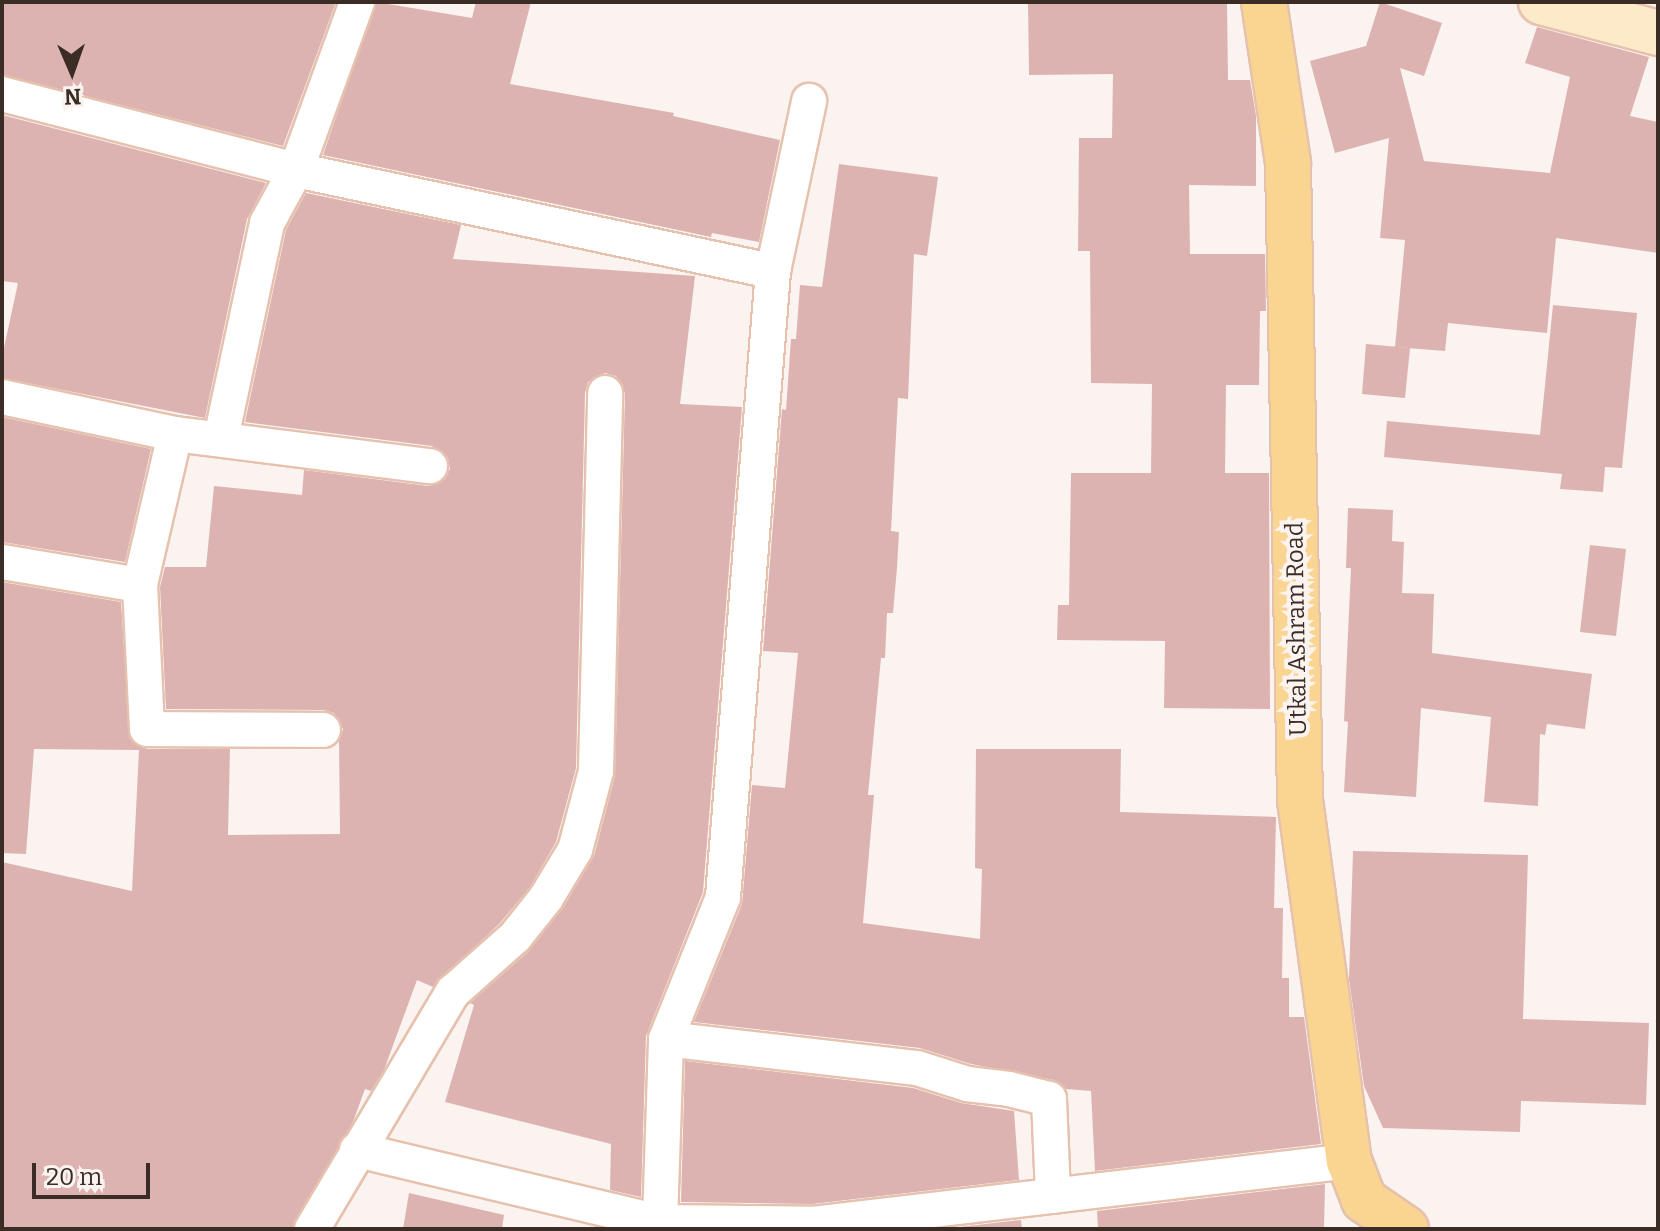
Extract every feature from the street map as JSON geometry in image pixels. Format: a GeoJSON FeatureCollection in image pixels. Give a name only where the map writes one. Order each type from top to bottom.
{"type":"FeatureCollection","features":[{"type":"Feature","properties":{"kind":"main road","name":"Utkal Ashram Road"},"geometry":{"type":"LineString","coordinates":[[1264,2],[1288,163],[1300,800],[1349,1161],[1364,1200],[1406,1229]]}},
{"type":"Feature","properties":{"kind":"main road"},"geometry":{"type":"LineString","coordinates":[[1541,2],[1658,33]]}},
{"type":"Feature","properties":{"kind":"street"},"geometry":{"type":"LineString","coordinates":[[221,438],[267,223],[296,170],[357,2]]}},
{"type":"Feature","properties":{"kind":"street"},"geometry":{"type":"LineString","coordinates":[[2,94],[296,170],[773,271]]}},
{"type":"Feature","properties":{"kind":"street"},"geometry":{"type":"LineString","coordinates":[[656,1226],[666,1039],[723,897],[773,271],[809,101]]}},
{"type":"Feature","properties":{"kind":"street"},"geometry":{"type":"LineString","coordinates":[[312,1229],[453,992],[515,937],[546,898],[575,850],[596,771],[605,393]]}},
{"type":"Feature","properties":{"kind":"street"},"geometry":{"type":"LineString","coordinates":[[2,397],[175,434],[430,466]]}},
{"type":"Feature","properties":{"kind":"street"},"geometry":{"type":"LineString","coordinates":[[175,434],[140,585],[147,729],[323,730]]}},
{"type":"Feature","properties":{"kind":"street"},"geometry":{"type":"LineString","coordinates":[[2,562],[140,585]]}},
{"type":"Feature","properties":{"kind":"street"},"geometry":{"type":"LineString","coordinates":[[666,1039],[917,1068],[967,1084],[1009,1089],[1049,1099],[1053,1196]]}},
{"type":"Feature","properties":{"kind":"street"},"geometry":{"type":"LineString","coordinates":[[357,1150],[656,1226],[813,1224],[1349,1161]]}},
{"type":"Feature","properties":{"kind":"building"},"geometry":{"type":"Polygon","coordinates":[[[2,2],[336,2],[283,146],[2,75],[2,2]]]}},
{"type":"Feature","properties":{"kind":"building"},"geometry":{"type":"Polygon","coordinates":[[[376,2],[472,18],[476,2],[531,2],[510,84],[674,113],[673,116],[780,140],[759,242],[712,233],[711,237],[323,155],[376,2]]]}},
{"type":"Feature","properties":{"kind":"building"},"geometry":{"type":"Polygon","coordinates":[[[1028,2],[1227,2],[1228,80],[1250,80],[1256,116],[1256,186],[1189,185],[1190,254],[1265,254],[1266,311],[1260,311],[1259,385],[1226,385],[1225,473],[1269,473],[1270,709],[1164,708],[1165,641],[1057,640],[1058,605],[1069,605],[1071,473],[1151,473],[1152,384],[1091,383],[1090,251],[1078,251],[1079,138],[1112,138],[1113,74],[1029,75],[1028,2]]]}},
{"type":"Feature","properties":{"kind":"building"},"geometry":{"type":"Polygon","coordinates":[[[1380,2],[1442,23],[1424,76],[1400,68],[1424,161],[1550,173],[1570,77],[1525,63],[1537,27],[1649,57],[1630,116],[1658,122],[1658,253],[1556,238],[1547,333],[1448,323],[1445,351],[1395,347],[1405,240],[1380,238],[1389,138],[1335,153],[1310,61],[1366,46],[1380,2]]]}},
{"type":"Feature","properties":{"kind":"building"},"geometry":{"type":"Polygon","coordinates":[[[2,115],[266,183],[247,219],[205,418],[2,378],[2,357],[18,283],[2,281],[2,115]]]}},
{"type":"Feature","properties":{"kind":"building"},"geometry":{"type":"Polygon","coordinates":[[[839,164],[938,177],[927,256],[914,254],[908,399],[898,398],[891,531],[899,532],[897,568],[893,613],[887,613],[885,658],[881,658],[868,795],[874,795],[863,923],[980,939],[982,869],[975,868],[976,749],[1121,749],[1120,812],[1276,817],[1274,908],[1283,908],[1282,978],[1289,978],[1289,1017],[1304,1017],[1321,1144],[1095,1171],[1091,1091],[1066,1089],[1054,1080],[971,1064],[920,1048],[694,1022],[742,904],[752,785],[785,788],[798,653],[763,651],[782,409],[786,410],[791,339],[796,339],[800,285],[822,287],[839,164]]]}},
{"type":"Feature","properties":{"kind":"building"},"geometry":{"type":"Polygon","coordinates":[[[306,193],[461,225],[453,259],[695,276],[680,404],[742,407],[703,892],[646,1036],[641,1197],[610,1190],[611,1144],[445,1102],[474,1005],[470,1003],[528,952],[563,908],[594,856],[615,776],[625,393],[616,376],[605,373],[588,382],[585,393],[576,768],[556,842],[530,887],[500,923],[433,987],[417,980],[384,1070],[371,1091],[365,1089],[353,1122],[292,1229],[2,1229],[2,862],[132,891],[139,750],[34,749],[26,854],[2,853],[2,582],[121,602],[130,739],[147,749],[230,749],[228,835],[340,834],[339,741],[343,729],[334,713],[323,710],[166,709],[160,587],[165,567],[206,567],[214,486],[302,495],[304,470],[428,486],[445,479],[450,469],[448,458],[432,446],[245,422],[286,230],[306,193]]]}},
{"type":"Feature","properties":{"kind":"building"},"geometry":{"type":"Polygon","coordinates":[[[1553,305],[1637,313],[1622,468],[1605,467],[1603,492],[1560,489],[1562,474],[1384,457],[1387,421],[1540,435],[1553,305]]]}},
{"type":"Feature","properties":{"kind":"building"},"geometry":{"type":"Polygon","coordinates":[[[1366,344],[1410,348],[1405,398],[1362,394],[1366,344]]]}},
{"type":"Feature","properties":{"kind":"building"},"geometry":{"type":"Polygon","coordinates":[[[2,417],[151,449],[125,562],[2,542],[2,417]]]}},
{"type":"Feature","properties":{"kind":"building"},"geometry":{"type":"Polygon","coordinates":[[[1348,508],[1393,510],[1392,541],[1404,542],[1402,593],[1434,594],[1432,653],[1592,674],[1585,729],[1547,724],[1545,735],[1540,734],[1538,806],[1484,802],[1491,717],[1421,708],[1416,797],[1344,792],[1351,568],[1346,568],[1348,508]]]}},
{"type":"Feature","properties":{"kind":"building"},"geometry":{"type":"Polygon","coordinates":[[[1590,545],[1626,549],[1616,636],[1580,632],[1590,545]]]}},
{"type":"Feature","properties":{"kind":"building"},"geometry":{"type":"Polygon","coordinates":[[[1353,851],[1528,855],[1523,1019],[1649,1023],[1646,1105],[1521,1101],[1520,1132],[1383,1128],[1364,1086],[1349,979],[1353,851]]]}},
{"type":"Feature","properties":{"kind":"building"},"geometry":{"type":"Polygon","coordinates":[[[685,1061],[913,1088],[961,1103],[1014,1111],[1019,1180],[812,1204],[681,1202],[685,1061]]]}},
{"type":"Feature","properties":{"kind":"building"},"geometry":{"type":"Polygon","coordinates":[[[1325,1184],[1324,1229],[1098,1229],[1097,1211],[1325,1184]]]}},
{"type":"Feature","properties":{"kind":"building"},"geometry":{"type":"Polygon","coordinates":[[[409,1193],[504,1215],[502,1229],[403,1229],[409,1193]]]}},
{"type":"Feature","properties":{"kind":"building"},"geometry":{"type":"Polygon","coordinates":[[[1021,1220],[1022,1229],[942,1229],[1021,1220]]]}}]}
